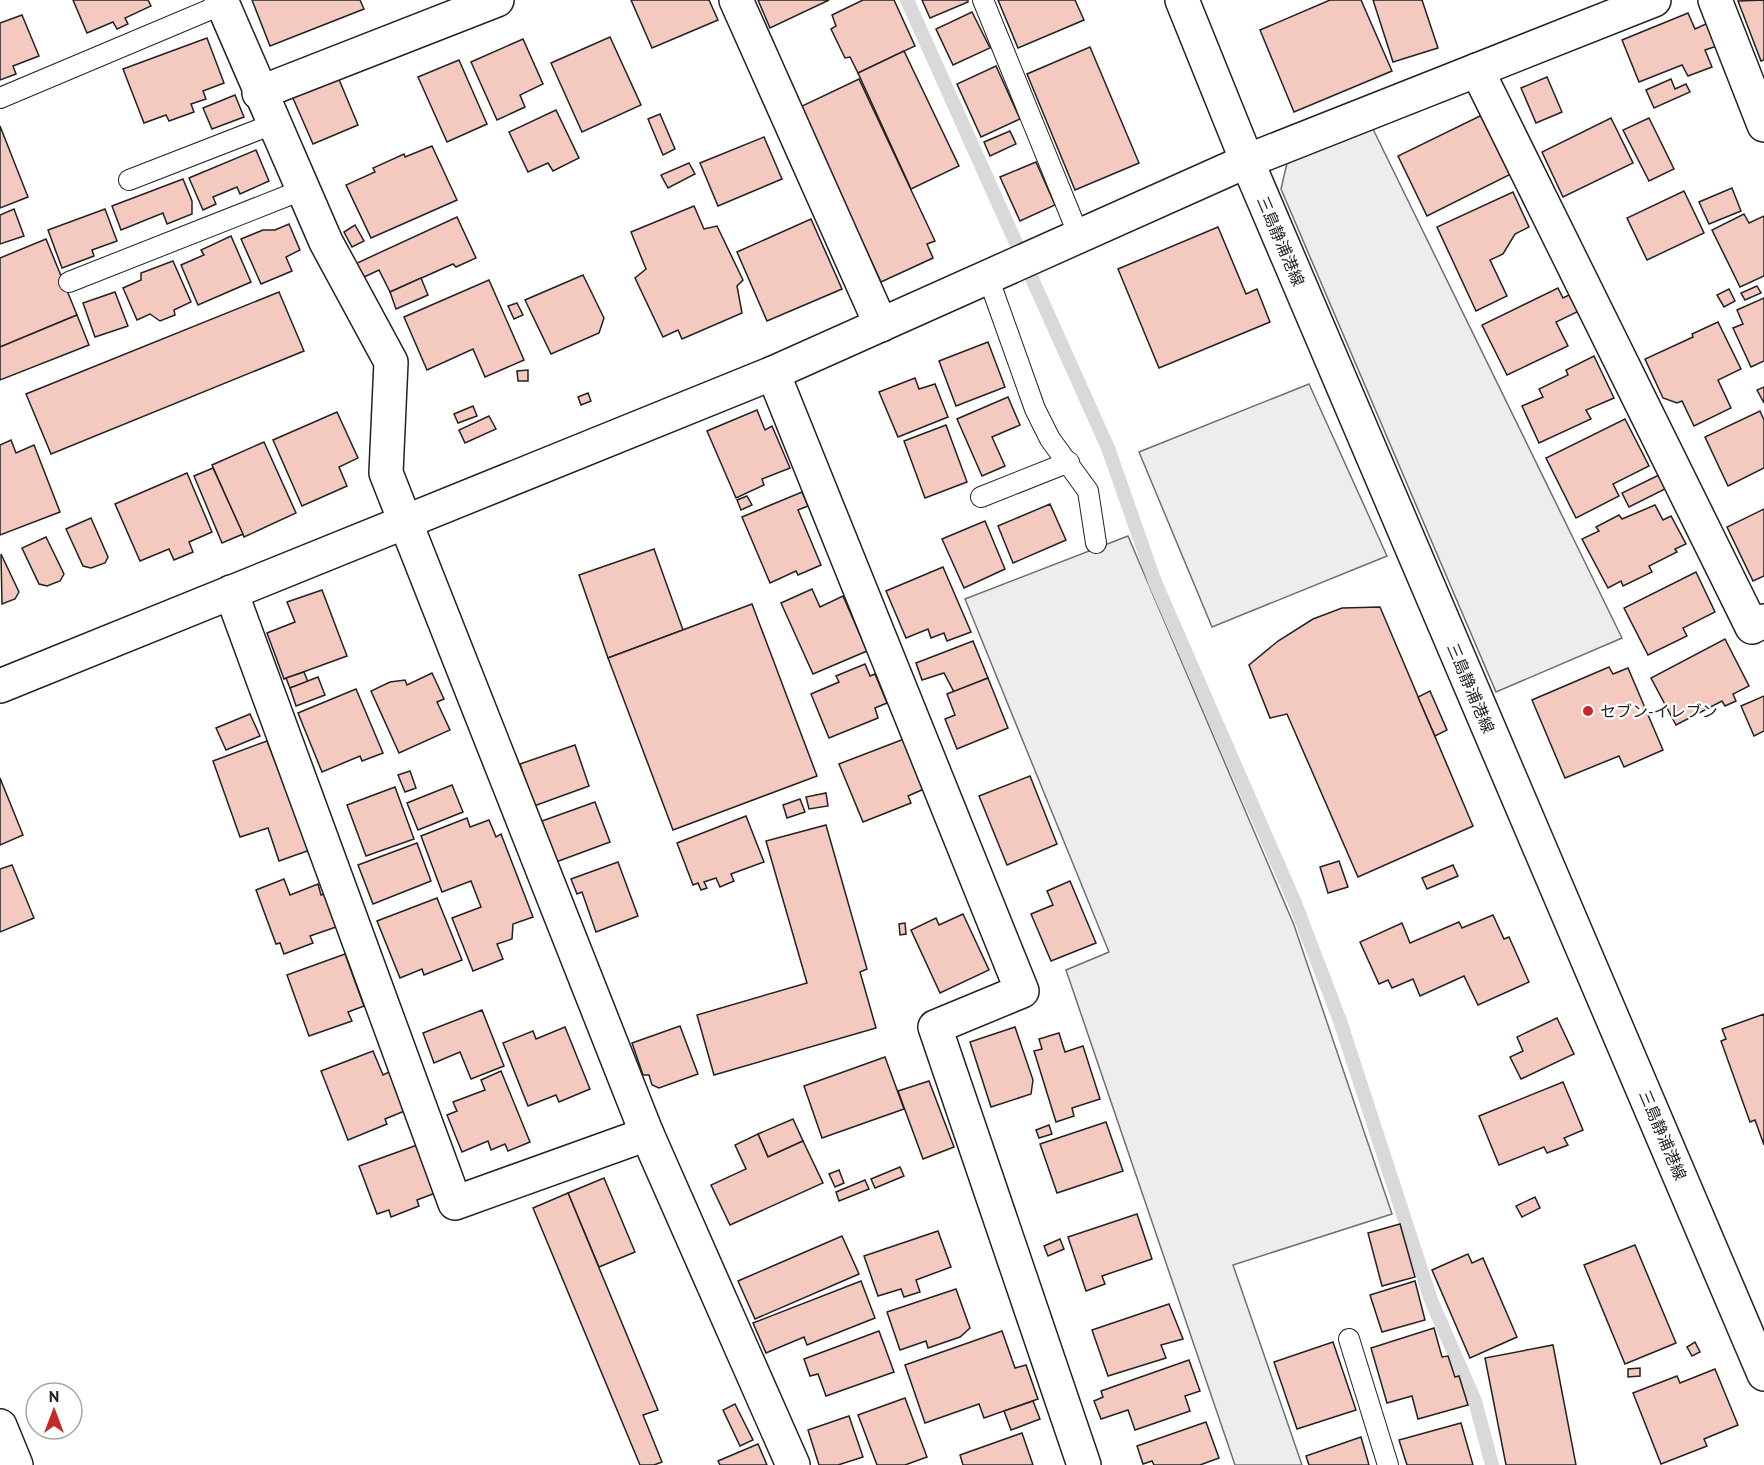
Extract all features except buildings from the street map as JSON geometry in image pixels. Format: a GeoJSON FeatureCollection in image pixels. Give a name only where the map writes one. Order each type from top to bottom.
{"type":"FeatureCollection","features":[{"type":"Feature","properties":{"kind":"street"},"geometry":{"type":"LineString","coordinates":[[259,93],[497,0]]}},
{"type":"Feature","properties":{"kind":"street"},"geometry":{"type":"LineString","coordinates":[[736,0],[881,325]]}},
{"type":"Feature","properties":{"kind":"street","name":"三島静浦港線"},"geometry":{"type":"LineString","coordinates":[[1182,0],[1248,161],[1764,1374]]}},
{"type":"Feature","properties":{"kind":"street"},"geometry":{"type":"LineString","coordinates":[[0,686],[405,520],[773,373],[1248,161],[1654,0]]}},
{"type":"Feature","properties":{"kind":"street"},"geometry":{"type":"LineString","coordinates":[[1715,0],[1764,125]]}},
{"type":"Feature","properties":{"kind":"street"},"geometry":{"type":"LineString","coordinates":[[222,2],[259,93],[326,242],[391,362],[386,473],[647,1134],[794,1465]]}},
{"type":"Feature","properties":{"kind":"street"},"geometry":{"type":"LineString","coordinates":[[1477,70],[1752,627],[1764,621]]}},
{"type":"Feature","properties":{"kind":"street"},"geometry":{"type":"LineString","coordinates":[[773,373],[1022,991],[934,1027],[1084,1465]]}},
{"type":"Feature","properties":{"kind":"street"},"geometry":{"type":"LineString","coordinates":[[231,592],[455,1203],[647,1134]]}},
{"type":"Feature","properties":{"kind":"street"},"geometry":{"type":"LineString","coordinates":[[0,1426],[16,1465]]}},
{"type":"Feature","properties":{"kind":"lane"},"geometry":{"type":"LineString","coordinates":[[983,0],[1079,236]]}},
{"type":"Feature","properties":{"kind":"lane"},"geometry":{"type":"LineString","coordinates":[[0,98],[222,2]]}},
{"type":"Feature","properties":{"kind":"lane"},"geometry":{"type":"LineString","coordinates":[[129,180],[273,124]]}},
{"type":"Feature","properties":{"kind":"lane"},"geometry":{"type":"LineString","coordinates":[[69,282],[303,190]]}},
{"type":"Feature","properties":{"kind":"lane"},"geometry":{"type":"LineString","coordinates":[[988,277],[1035,409],[1050,439],[1088,491],[1096,543]]}},
{"type":"Feature","properties":{"kind":"lane"},"geometry":{"type":"LineString","coordinates":[[981,497],[1069,462]]}},
{"type":"Feature","properties":{"kind":"lane"},"geometry":{"type":"LineString","coordinates":[[1349,1339],[1388,1465]]}},
{"type":"Feature","properties":{"kind":"shaded area"},"geometry":{"type":"Polygon","coordinates":[[[1371,125],[1622,638],[1496,692],[1281,189],[1287,163],[1371,125]]]}},
{"type":"Feature","properties":{"kind":"shaded area"},"geometry":{"type":"Polygon","coordinates":[[[1309,384],[1387,556],[1212,627],[1139,452],[1309,384]]]}},
{"type":"Feature","properties":{"kind":"shaded area"},"geometry":{"type":"Polygon","coordinates":[[[1128,536],[1294,925],[1392,1214],[1233,1265],[1302,1465],[1235,1465],[1066,970],[1109,952],[965,599],[1128,536]]]}},
{"type":"Feature","properties":{"kind":"waterway"},"geometry":{"type":"LineString","coordinates":[[907,0],[1108,448],[1155,582],[1295,903],[1340,1021],[1431,1300],[1475,1401],[1492,1465]]}},
{"type":"Feature","properties":{"kind":"place","name":"セブン-イレブン"},"geometry":{"type":"Point","coordinates":[1588,711]}}]}
